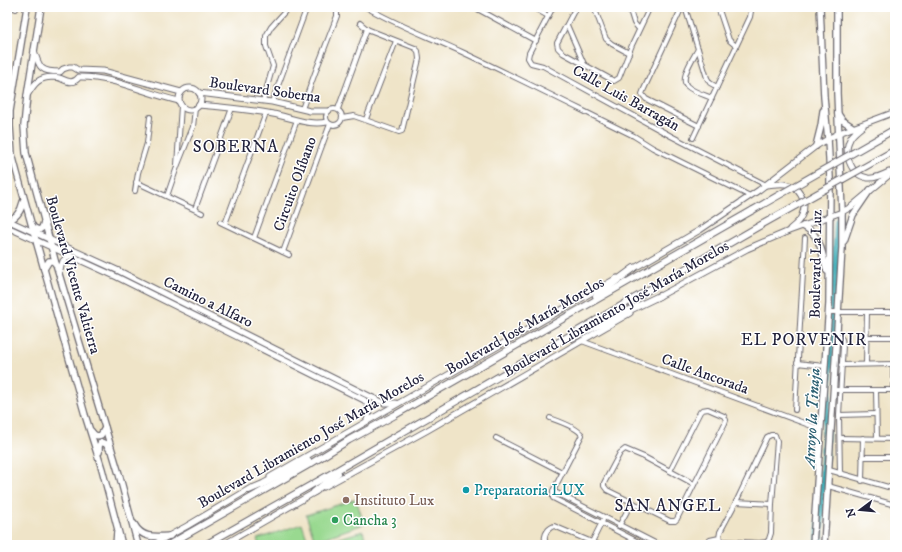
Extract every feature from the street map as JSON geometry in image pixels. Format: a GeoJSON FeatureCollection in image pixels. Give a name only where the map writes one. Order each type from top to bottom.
{"type":"FeatureCollection","features":[{"type":"Feature","properties":{"kind":"main road","name":"Boulevard Vicente Valtierra"},"geometry":{"type":"LineString","coordinates":[[27,7],[8,111],[12,154],[35,240],[102,469],[122,545]]}},
{"type":"Feature","properties":{"kind":"main road","name":"Boulevard Vicente Valtierra"},"geometry":{"type":"LineString","coordinates":[[42,7],[26,96],[24,126],[26,153],[58,272],[113,455],[138,545]]}},
{"type":"Feature","properties":{"kind":"main road","name":"Boulevard La Luz"},"geometry":{"type":"LineString","coordinates":[[824,545],[842,248],[837,7]]}},
{"type":"Feature","properties":{"kind":"main road","name":"Boulevard La Luz"},"geometry":{"type":"LineString","coordinates":[[813,545],[824,366],[829,312],[830,178],[824,97],[820,9]]}},
{"type":"Feature","properties":{"kind":"main road"},"geometry":{"type":"LineString","coordinates":[[816,146],[822,126],[824,97]]}},
{"type":"Feature","properties":{"kind":"main road"},"geometry":{"type":"LineString","coordinates":[[838,113],[842,120],[854,128]]}},
{"type":"Feature","properties":{"kind":"main road","name":"Boulevard José María Morelos"},"geometry":{"type":"LineString","coordinates":[[168,545],[310,464],[348,440],[395,415],[895,130]]}},
{"type":"Feature","properties":{"kind":"main road","name":"Boulevard José María Morelos"},"geometry":{"type":"LineString","coordinates":[[205,545],[356,460],[761,225],[895,150]]}},
{"type":"Feature","properties":{"kind":"main road"},"geometry":{"type":"LineString","coordinates":[[842,248],[852,215],[870,190]]}},
{"type":"Feature","properties":{"kind":"main road"},"geometry":{"type":"LineString","coordinates":[[7,220],[16,217],[20,212],[24,200]]}},
{"type":"Feature","properties":{"kind":"main road"},"geometry":{"type":"LineString","coordinates":[[30,222],[34,228],[39,230],[42,228],[44,221]]}},
{"type":"Feature","properties":{"kind":"main road"},"geometry":{"type":"LineString","coordinates":[[803,226],[811,230],[819,242],[829,277]]}},
{"type":"Feature","properties":{"kind":"main road"},"geometry":{"type":"LineString","coordinates":[[44,269],[49,261],[53,261],[56,264]]}},
{"type":"Feature","properties":{"kind":"main road"},"geometry":{"type":"LineString","coordinates":[[574,312],[634,268]]}},
{"type":"Feature","properties":{"kind":"main road"},"geometry":{"type":"LineString","coordinates":[[560,341],[576,336],[659,296]]}},
{"type":"Feature","properties":{"kind":"main road"},"geometry":{"type":"LineString","coordinates":[[90,431],[94,435],[98,436],[101,435],[105,428]]}},
{"type":"Feature","properties":{"kind":"main road"},"geometry":{"type":"LineString","coordinates":[[249,490],[348,440]]}},
{"type":"Feature","properties":{"kind":"main road"},"geometry":{"type":"LineString","coordinates":[[102,469],[99,444],[101,442],[106,444],[113,455]]}},
{"type":"Feature","properties":{"kind":"main road"},"geometry":{"type":"LineString","coordinates":[[314,492],[356,460]]}},
{"type":"Feature","properties":{"kind":"main road"},"geometry":{"type":"LineString","coordinates":[[130,517],[135,527],[145,535],[156,537],[170,536]]}},
{"type":"Feature","properties":{"kind":"main road"},"geometry":{"type":"LineString","coordinates":[[116,545],[118,526]]}},
{"type":"Feature","properties":{"kind":"street"},"geometry":{"type":"LineString","coordinates":[[11,7],[16,9]]}},
{"type":"Feature","properties":{"kind":"street"},"geometry":{"type":"LineString","coordinates":[[263,101],[273,66],[266,46],[266,36],[271,27],[289,7]]}},
{"type":"Feature","properties":{"kind":"street"},"geometry":{"type":"LineString","coordinates":[[274,114],[274,103],[307,7]]}},
{"type":"Feature","properties":{"kind":"street"},"geometry":{"type":"LineString","coordinates":[[302,109],[337,16],[337,10],[334,7]]}},
{"type":"Feature","properties":{"kind":"street"},"geometry":{"type":"LineString","coordinates":[[366,7],[380,15],[515,77],[750,196]]}},
{"type":"Feature","properties":{"kind":"street"},"geometry":{"type":"LineString","coordinates":[[474,7],[536,41]]}},
{"type":"Feature","properties":{"kind":"street"},"geometry":{"type":"LineString","coordinates":[[532,7],[548,16]]}},
{"type":"Feature","properties":{"kind":"street","name":"Calle Luis Barragán"},"geometry":{"type":"LineString","coordinates":[[553,7],[528,56],[528,60],[531,63],[543,66],[671,136],[766,185]]}},
{"type":"Feature","properties":{"kind":"street"},"geometry":{"type":"LineString","coordinates":[[576,7],[558,43],[558,48],[563,53],[614,81],[619,78],[639,29],[650,7]]}},
{"type":"Feature","properties":{"kind":"street"},"geometry":{"type":"LineString","coordinates":[[594,7],[606,38],[612,44],[629,53]]}},
{"type":"Feature","properties":{"kind":"street"},"geometry":{"type":"LineString","coordinates":[[629,7],[634,23],[639,29]]}},
{"type":"Feature","properties":{"kind":"street"},"geometry":{"type":"LineString","coordinates":[[682,7],[642,94],[646,99],[699,126]]}},
{"type":"Feature","properties":{"kind":"street"},"geometry":{"type":"LineString","coordinates":[[685,7],[708,80],[717,87]]}},
{"type":"Feature","properties":{"kind":"street"},"geometry":{"type":"LineString","coordinates":[[718,7],[729,40],[736,46]]}},
{"type":"Feature","properties":{"kind":"street"},"geometry":{"type":"LineString","coordinates":[[693,138],[751,14],[749,7]]}},
{"type":"Feature","properties":{"kind":"street"},"geometry":{"type":"LineString","coordinates":[[814,7],[820,9]]}},
{"type":"Feature","properties":{"kind":"street"},"geometry":{"type":"LineString","coordinates":[[342,118],[342,113],[338,109],[333,108],[328,111],[325,116],[328,123],[337,124],[342,118],[354,116],[399,132],[403,130],[419,55],[417,50],[367,29],[360,23]]}},
{"type":"Feature","properties":{"kind":"street"},"geometry":{"type":"LineString","coordinates":[[567,25],[584,64]]}},
{"type":"Feature","properties":{"kind":"street"},"geometry":{"type":"LineString","coordinates":[[338,109],[367,29]]}},
{"type":"Feature","properties":{"kind":"street"},"geometry":{"type":"LineString","coordinates":[[366,119],[396,41]]}},
{"type":"Feature","properties":{"kind":"street"},"geometry":{"type":"LineString","coordinates":[[34,49],[37,61],[42,69],[50,72],[60,72],[69,67],[73,67],[78,70],[103,71],[181,92]]}},
{"type":"Feature","properties":{"kind":"street"},"geometry":{"type":"LineString","coordinates":[[698,49],[684,77],[685,83],[689,88],[712,98]]}},
{"type":"Feature","properties":{"kind":"street"},"geometry":{"type":"LineString","coordinates":[[78,70],[79,77]]}},
{"type":"Feature","properties":{"kind":"street"},"geometry":{"type":"LineString","coordinates":[[60,72],[62,78]]}},
{"type":"Feature","properties":{"kind":"street"},"geometry":{"type":"LineString","coordinates":[[26,96],[39,80],[48,78],[62,78],[69,82],[75,81],[79,77],[86,77],[112,81],[180,103],[188,110],[197,107]]}},
{"type":"Feature","properties":{"kind":"street"},"geometry":{"type":"LineString","coordinates":[[167,196],[177,166],[193,127],[197,107],[201,97],[194,88],[187,88],[181,92],[178,98],[180,103],[177,166]]}},
{"type":"Feature","properties":{"kind":"street","name":"Boulevard Soberna"},"geometry":{"type":"LineString","coordinates":[[199,93],[263,101],[310,111],[328,111]]}},
{"type":"Feature","properties":{"kind":"street","name":"Boulevard Soberna"},"geometry":{"type":"LineString","coordinates":[[197,107],[232,108],[274,114],[297,120],[328,123]]}},
{"type":"Feature","properties":{"kind":"street"},"geometry":{"type":"LineString","coordinates":[[195,210],[232,108]]}},
{"type":"Feature","properties":{"kind":"street","name":"Boulevard Libramiento José María Morelos"},"geometry":{"type":"LineString","coordinates":[[152,545],[700,230],[766,185],[816,146],[828,139],[839,133],[895,112]]}},
{"type":"Feature","properties":{"kind":"street"},"geometry":{"type":"LineString","coordinates":[[225,224],[266,113]]}},
{"type":"Feature","properties":{"kind":"street"},"geometry":{"type":"LineString","coordinates":[[135,191],[146,143],[150,117]]}},
{"type":"Feature","properties":{"kind":"street"},"geometry":{"type":"LineString","coordinates":[[254,238],[297,120]]}},
{"type":"Feature","properties":{"kind":"street","name":"Circuito Olíbano"},"geometry":{"type":"LineString","coordinates":[[283,252],[328,123]]}},
{"type":"Feature","properties":{"kind":"street"},"geometry":{"type":"LineString","coordinates":[[865,124],[852,137],[849,143],[848,156],[851,165],[856,172],[868,178],[879,176],[895,169]]}},
{"type":"Feature","properties":{"kind":"street","name":"Boulevard Libramiento José María Morelos"},"geometry":{"type":"LineString","coordinates":[[223,545],[314,492],[426,431],[659,296],[729,258],[789,231],[842,212],[851,207],[895,169]]}},
{"type":"Feature","properties":{"kind":"street"},"geometry":{"type":"LineString","coordinates":[[136,182],[202,213]]}},
{"type":"Feature","properties":{"kind":"street"},"geometry":{"type":"LineString","coordinates":[[766,185],[786,184],[796,189],[802,197],[804,205],[802,216],[789,231]]}},
{"type":"Feature","properties":{"kind":"street","name":"Camino a Alfaro"},"geometry":{"type":"LineString","coordinates":[[7,220],[119,271],[384,403],[399,402]]}},
{"type":"Feature","properties":{"kind":"street","name":"Circuito Olíbano"},"geometry":{"type":"LineString","coordinates":[[220,222],[289,255]]}},
{"type":"Feature","properties":{"kind":"street","name":"Camino a Alfaro"},"geometry":{"type":"LineString","coordinates":[[7,227],[70,255],[364,400],[369,410],[367,421]]}},
{"type":"Feature","properties":{"kind":"street"},"geometry":{"type":"LineString","coordinates":[[795,410],[805,238]]}},
{"type":"Feature","properties":{"kind":"street"},"geometry":{"type":"LineString","coordinates":[[58,272],[63,261],[70,255]]}},
{"type":"Feature","properties":{"kind":"street"},"geometry":{"type":"LineString","coordinates":[[199,318],[201,312]]}},
{"type":"Feature","properties":{"kind":"street"},"geometry":{"type":"LineString","coordinates":[[829,312],[895,312]]}},
{"type":"Feature","properties":{"kind":"street"},"geometry":{"type":"LineString","coordinates":[[866,364],[867,312]]}},
{"type":"Feature","properties":{"kind":"street"},"geometry":{"type":"LineString","coordinates":[[837,335],[843,342],[839,415],[840,474]]}},
{"type":"Feature","properties":{"kind":"street"},"geometry":{"type":"LineString","coordinates":[[867,337],[895,337]]}},
{"type":"Feature","properties":{"kind":"street","name":"Calle Ancorada"},"geometry":{"type":"LineString","coordinates":[[582,341],[820,429]]}},
{"type":"Feature","properties":{"kind":"street"},"geometry":{"type":"LineString","coordinates":[[268,352],[270,346]]}},
{"type":"Feature","properties":{"kind":"street"},"geometry":{"type":"LineString","coordinates":[[797,363],[824,366]]}},
{"type":"Feature","properties":{"kind":"street"},"geometry":{"type":"LineString","coordinates":[[833,390],[894,390],[894,364],[841,365]]}},
{"type":"Feature","properties":{"kind":"street"},"geometry":{"type":"LineString","coordinates":[[876,390],[876,438]]}},
{"type":"Feature","properties":{"kind":"street"},"geometry":{"type":"LineString","coordinates":[[670,471],[700,412],[708,409],[724,416],[726,420],[725,423],[694,484],[675,521],[670,521],[607,490],[604,486],[604,483],[621,451],[628,450],[694,484]]}},
{"type":"Feature","properties":{"kind":"street"},"geometry":{"type":"LineString","coordinates":[[839,415],[876,414]]}},
{"type":"Feature","properties":{"kind":"street"},"geometry":{"type":"LineString","coordinates":[[550,418],[579,430],[582,434],[582,437],[553,491],[552,496],[554,500],[619,525],[659,545]]}},
{"type":"Feature","properties":{"kind":"street"},"geometry":{"type":"LineString","coordinates":[[710,540],[719,538],[723,541],[739,543],[759,543],[767,542],[769,539],[771,533],[777,441],[776,437],[773,435],[767,437],[720,532],[719,538]]}},
{"type":"Feature","properties":{"kind":"street"},"geometry":{"type":"LineString","coordinates":[[496,438],[562,472]]}},
{"type":"Feature","properties":{"kind":"street"},"geometry":{"type":"LineString","coordinates":[[840,438],[895,439]]}},
{"type":"Feature","properties":{"kind":"street"},"geometry":{"type":"LineString","coordinates":[[862,481],[863,438]]}},
{"type":"Feature","properties":{"kind":"street"},"geometry":{"type":"LineString","coordinates":[[862,457],[895,457]]}},
{"type":"Feature","properties":{"kind":"street"},"geometry":{"type":"LineString","coordinates":[[829,470],[862,481],[895,489]]}},
{"type":"Feature","properties":{"kind":"street"},"geometry":{"type":"LineString","coordinates":[[828,486],[895,505]]}},
{"type":"Feature","properties":{"kind":"street"},"geometry":{"type":"LineString","coordinates":[[553,491],[643,545],[646,539]]}},
{"type":"Feature","properties":{"kind":"street"},"geometry":{"type":"LineString","coordinates":[[616,530],[632,502]]}},
{"type":"Feature","properties":{"kind":"street"},"geometry":{"type":"LineString","coordinates":[[736,502],[772,504]]}},
{"type":"Feature","properties":{"kind":"street"},"geometry":{"type":"LineString","coordinates":[[592,542],[603,520]]}},
{"type":"Feature","properties":{"kind":"street"},"geometry":{"type":"LineString","coordinates":[[547,545],[544,538],[551,527],[554,526],[599,545]]}},
{"type":"Feature","properties":{"kind":"street"},"geometry":{"type":"LineString","coordinates":[[157,545],[161,540]]}},
{"type":"Feature","properties":{"kind":"green space","name":"Cancha 3"},"geometry":{"type":"Polygon","coordinates":[[[356,499],[364,524],[315,541],[306,515],[356,499]]]}},
{"type":"Feature","properties":{"kind":"green space"},"geometry":{"type":"Polygon","coordinates":[[[302,524],[309,545],[259,545],[257,539],[302,524]]]}},
{"type":"Feature","properties":{"kind":"green space"},"geometry":{"type":"Polygon","coordinates":[[[363,531],[367,545],[315,545],[363,531]]]}},
{"type":"Feature","properties":{"kind":"waterway","name":"Arroyo la Tinaja"},"geometry":{"type":"LineString","coordinates":[[819,545],[838,221]]}},
{"type":"Feature","properties":{"kind":"place","name":"Preparatoria LUX"},"geometry":{"type":"Point","coordinates":[466,490]}},
{"type":"Feature","properties":{"kind":"place","name":"Instituto Lux"},"geometry":{"type":"Point","coordinates":[346,500]}},
{"type":"Feature","properties":{"kind":"place","name":"Cancha 3"},"geometry":{"type":"Point","coordinates":[335,520]}},
{"type":"Feature","properties":{"kind":"district","name":"SOBERNA"},"geometry":{"type":"Point","coordinates":[236,147]}},
{"type":"Feature","properties":{"kind":"district","name":"EL PORVENIR"},"geometry":{"type":"Point","coordinates":[804,340]}},
{"type":"Feature","properties":{"kind":"district","name":"SAN ANGEL"},"geometry":{"type":"Point","coordinates":[668,506]}}]}
